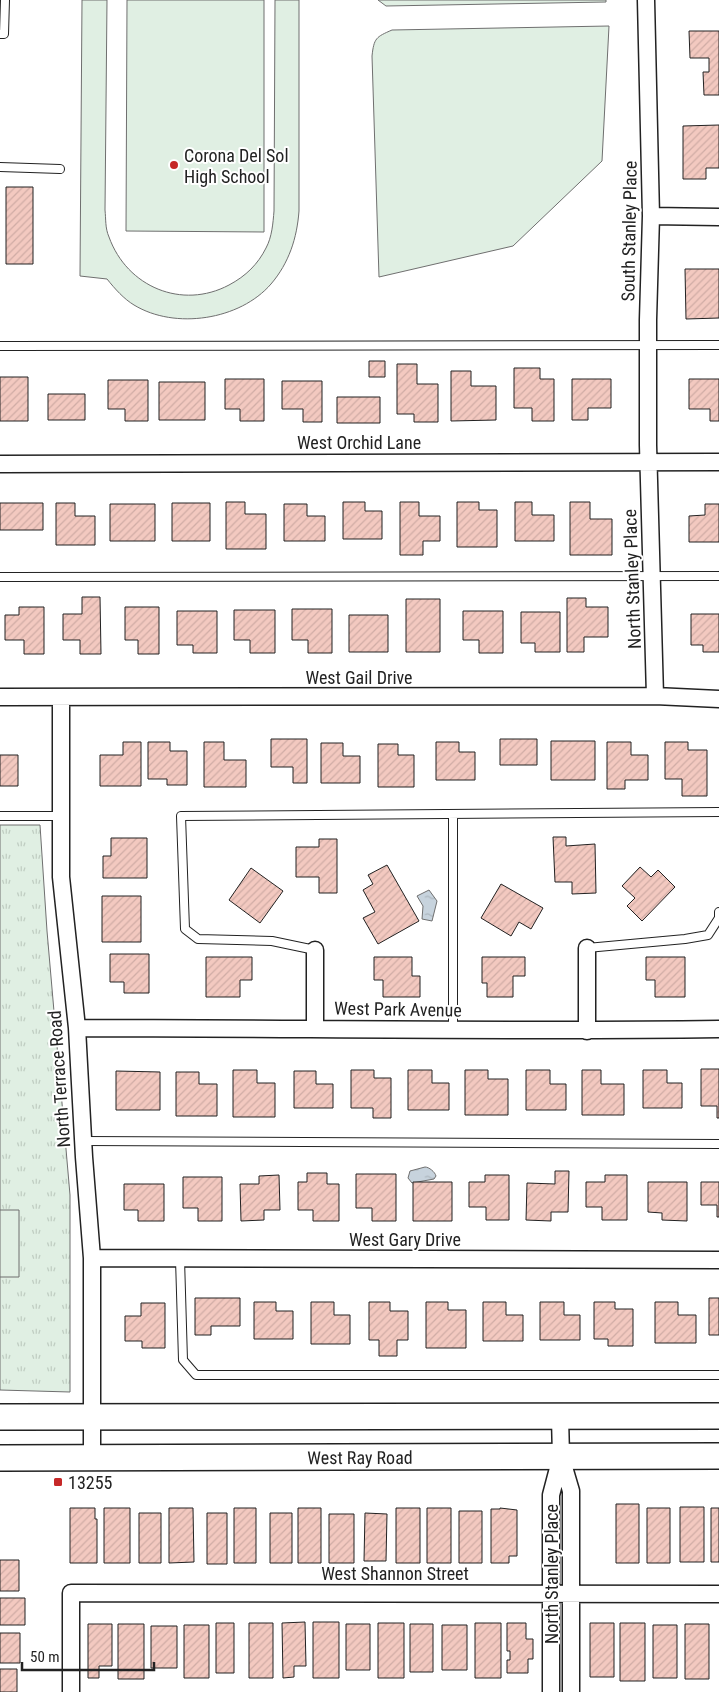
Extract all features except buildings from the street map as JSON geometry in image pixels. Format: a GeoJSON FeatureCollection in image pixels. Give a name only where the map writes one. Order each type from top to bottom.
{"type":"FeatureCollection","features":[{"type":"Feature","properties":{"kind":"main road"},"geometry":{"type":"LineString","coordinates":[[0,1417],[719,1416]]}},
{"type":"Feature","properties":{"kind":"main road","name":"West Ray Road"},"geometry":{"type":"LineString","coordinates":[[0,1458],[719,1456]]}},
{"type":"Feature","properties":{"kind":"street","name":"South Stanley Place"},"geometry":{"type":"LineString","coordinates":[[646,0],[651,216],[647,346],[648,461]]}},
{"type":"Feature","properties":{"kind":"street"},"geometry":{"type":"LineString","coordinates":[[651,216],[719,217]]}},
{"type":"Feature","properties":{"kind":"street","name":"North Stanley Place"},"geometry":{"type":"LineString","coordinates":[[648,461],[655,696]]}},
{"type":"Feature","properties":{"kind":"street","name":"West Orchid Lane"},"geometry":{"type":"LineString","coordinates":[[0,464],[719,462]]}},
{"type":"Feature","properties":{"kind":"street","name":"West Gail Drive"},"geometry":{"type":"LineString","coordinates":[[0,697],[655,696],[719,699]]}},
{"type":"Feature","properties":{"kind":"street","name":"North Terrace Road"},"geometry":{"type":"LineString","coordinates":[[61,698],[61,878],[77,1028],[92,1258],[92,1458]]}},
{"type":"Feature","properties":{"kind":"street"},"geometry":{"type":"LineString","coordinates":[[587,948],[587,1031]]}},
{"type":"Feature","properties":{"kind":"street"},"geometry":{"type":"LineString","coordinates":[[315,950],[315,1028]]}},
{"type":"Feature","properties":{"kind":"street","name":"West Park Avenue"},"geometry":{"type":"LineString","coordinates":[[77,1028],[587,1031],[719,1029]]}},
{"type":"Feature","properties":{"kind":"street","name":"West Gary Drive"},"geometry":{"type":"LineString","coordinates":[[92,1258],[719,1260]]}},
{"type":"Feature","properties":{"kind":"street","name":"North Stanley Place"},"geometry":{"type":"LineString","coordinates":[[560,1416],[561,1457],[571,1490],[571,1692]]}},
{"type":"Feature","properties":{"kind":"street","name":"North Stanley Place"},"geometry":{"type":"LineString","coordinates":[[551,1692],[550,1495],[561,1457]]}},
{"type":"Feature","properties":{"kind":"street","name":"West Shannon Street"},"geometry":{"type":"LineString","coordinates":[[71,1692],[71,1593],[719,1594]]}},
{"type":"Feature","properties":{"kind":"lane"},"geometry":{"type":"LineString","coordinates":[[0,34],[4,34],[5,0]]}},
{"type":"Feature","properties":{"kind":"lane"},"geometry":{"type":"LineString","coordinates":[[0,168],[60,169]]}},
{"type":"Feature","properties":{"kind":"lane"},"geometry":{"type":"LineString","coordinates":[[0,346],[719,346]]}},
{"type":"Feature","properties":{"kind":"lane"},"geometry":{"type":"LineString","coordinates":[[0,577],[719,576]]}},
{"type":"Feature","properties":{"kind":"lane"},"geometry":{"type":"LineString","coordinates":[[315,950],[272,942],[198,939],[185,929],[181,816],[719,812]]}},
{"type":"Feature","properties":{"kind":"lane"},"geometry":{"type":"LineString","coordinates":[[453,814],[453,1030]]}},
{"type":"Feature","properties":{"kind":"lane"},"geometry":{"type":"LineString","coordinates":[[0,816],[60,816]]}},
{"type":"Feature","properties":{"kind":"lane"},"geometry":{"type":"LineString","coordinates":[[587,948],[685,939],[708,935],[719,918],[719,912]]}},
{"type":"Feature","properties":{"kind":"lane"},"geometry":{"type":"LineString","coordinates":[[83,1141],[719,1144]]}},
{"type":"Feature","properties":{"kind":"lane"},"geometry":{"type":"LineString","coordinates":[[180,1259],[183,1360],[196,1375],[719,1375]]}},
{"type":"Feature","properties":{"kind":"green space"},"geometry":{"type":"Polygon","coordinates":[[[82,0],[107,0],[105,210],[108,234],[117,254],[142,281],[158,289],[175,294],[193,295],[211,292],[241,278],[259,259],[270,239],[274,211],[275,0],[299,0],[299,211],[296,231],[291,250],[283,268],[271,284],[258,296],[242,306],[225,313],[206,317],[187,319],[168,317],[150,313],[134,305],[120,294],[107,279],[80,276],[82,0]]]}},
{"type":"Feature","properties":{"kind":"green space"},"geometry":{"type":"Polygon","coordinates":[[[127,0],[264,0],[264,232],[126,231],[127,0]]]}},
{"type":"Feature","properties":{"kind":"green space"},"geometry":{"type":"Polygon","coordinates":[[[378,0],[606,0],[606,2],[386,6],[378,0]]]}},
{"type":"Feature","properties":{"kind":"green space"},"geometry":{"type":"Polygon","coordinates":[[[609,26],[602,161],[513,246],[379,277],[372,56],[377,39],[382,34],[392,30],[609,26]]]}},
{"type":"Feature","properties":{"kind":"green space"},"geometry":{"type":"Polygon","coordinates":[[[0,825],[40,825],[47,931],[70,1195],[70,1392],[0,1390],[0,825]]]}},
{"type":"Feature","properties":{"kind":"green space"},"geometry":{"type":"Polygon","coordinates":[[[0,1210],[19,1210],[19,1277],[0,1277],[0,1210]]]}},
{"type":"Feature","properties":{"kind":"water"},"geometry":{"type":"Polygon","coordinates":[[[429,890],[437,901],[432,921],[422,919],[423,906],[417,896],[429,890]]]}},
{"type":"Feature","properties":{"kind":"water"},"geometry":{"type":"Polygon","coordinates":[[[425,1167],[434,1173],[436,1176],[434,1179],[412,1183],[408,1178],[410,1171],[425,1167]]]}},
{"type":"Feature","properties":{"kind":"place","name":"Corona Del Sol High School"},"geometry":{"type":"Point","coordinates":[174,165]}},
{"type":"Feature","properties":{"kind":"place","name":"13255"},"geometry":{"type":"Point","coordinates":[58,1482]}}]}
